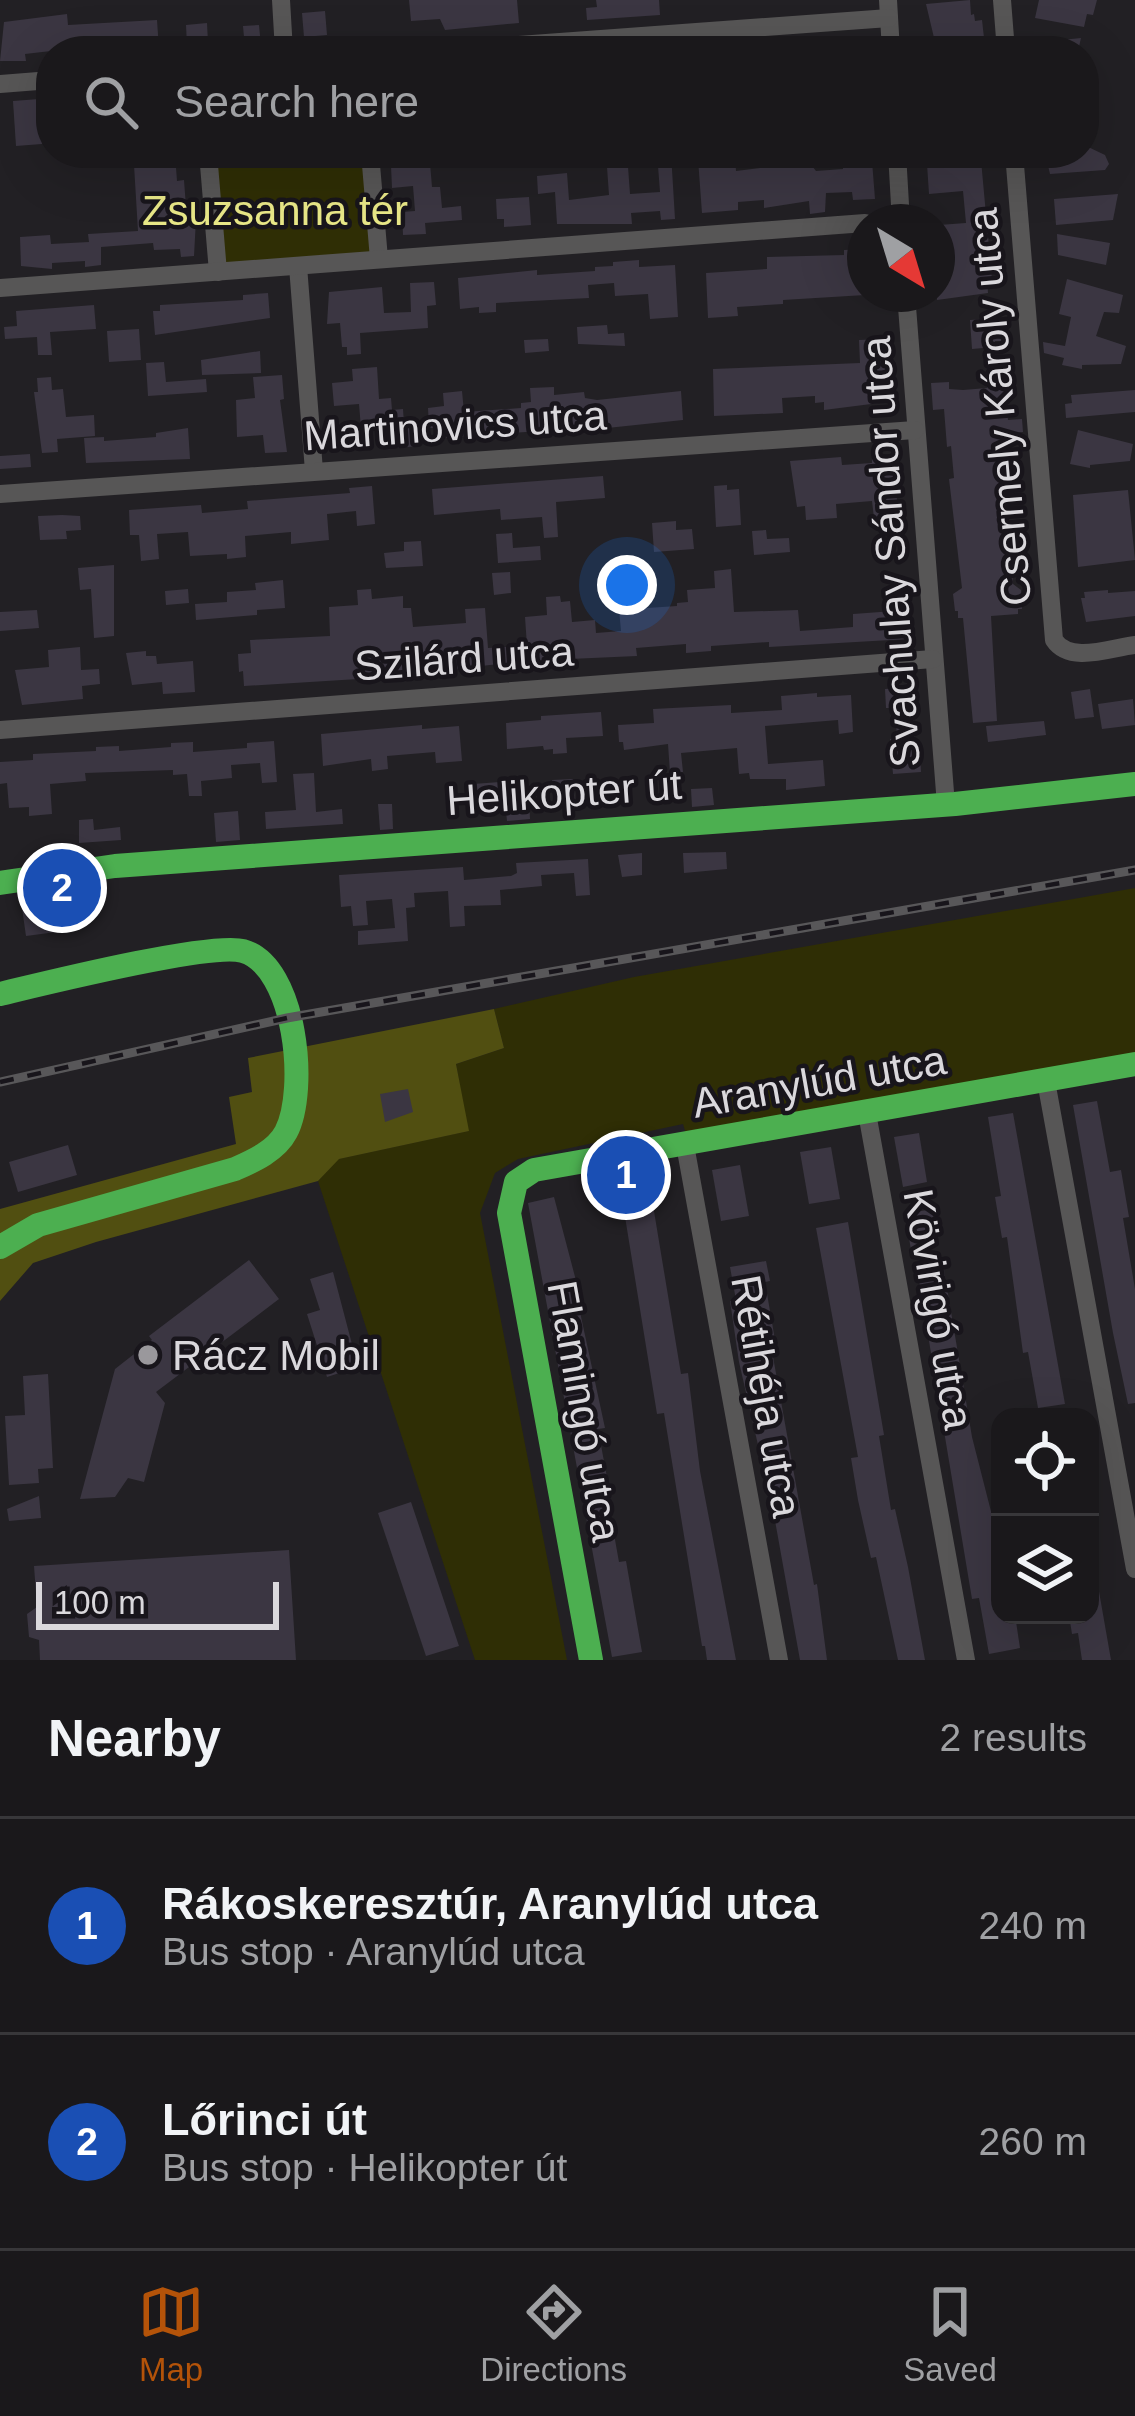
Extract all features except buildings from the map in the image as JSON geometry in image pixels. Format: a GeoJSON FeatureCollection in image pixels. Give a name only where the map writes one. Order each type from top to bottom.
{"type":"FeatureCollection","features":[{"type":"Feature","properties":{"kind":"street"},"geometry":{"type":"LineString","coordinates":[[280,0],[283,36]]}},
{"type":"Feature","properties":{"kind":"street"},"geometry":{"type":"LineString","coordinates":[[1002,0],[1005,36]]}},
{"type":"Feature","properties":{"kind":"street"},"geometry":{"type":"LineString","coordinates":[[598,36],[889,9]]}},
{"type":"Feature","properties":{"kind":"street"},"geometry":{"type":"LineString","coordinates":[[0,84],[36,81]]}},
{"type":"Feature","properties":{"kind":"street"},"geometry":{"type":"LineString","coordinates":[[209,168],[218,272]]}},
{"type":"Feature","properties":{"kind":"street"},"geometry":{"type":"LineString","coordinates":[[371,168],[379,259]]}},
{"type":"Feature","properties":{"kind":"street"},"geometry":{"type":"LineString","coordinates":[[898,168],[900,204]]}},
{"type":"Feature","properties":{"kind":"street","name":"Csermely Károly utca"},"geometry":{"type":"LineString","coordinates":[[1015,168],[1054,640],[1059,649],[1071,654],[1135,645]]}},
{"type":"Feature","properties":{"kind":"street"},"geometry":{"type":"LineString","coordinates":[[0,288],[847,225]]}},
{"type":"Feature","properties":{"kind":"street"},"geometry":{"type":"LineString","coordinates":[[298,266],[314,471]]}},
{"type":"Feature","properties":{"kind":"street","name":"Svachulay Sándor utca"},"geometry":{"type":"LineString","coordinates":[[907,312],[946,805]]}},
{"type":"Feature","properties":{"kind":"street","name":"Martinovics utca"},"geometry":{"type":"LineString","coordinates":[[0,494],[915,430]]}},
{"type":"Feature","properties":{"kind":"street","name":"Szilárd utca"},"geometry":{"type":"LineString","coordinates":[[0,730],[933,658]]}},
{"type":"Feature","properties":{"kind":"street","name":"Helikopter út"},"geometry":{"type":"LineString","coordinates":[[0,883],[116,866],[946,805],[1135,784]]}},
{"type":"Feature","properties":{"kind":"street"},"geometry":{"type":"LineString","coordinates":[[0,1246],[38,1225],[235,1169],[273,1148],[289,1127],[298,1094],[281,985],[271,967],[256,955],[226,950],[7,989]]}},
{"type":"Feature","properties":{"kind":"street","name":"Aranylúd utca"},"geometry":{"type":"LineString","coordinates":[[518,1178],[534,1170],[1135,1064]]}},
{"type":"Feature","properties":{"kind":"street"},"geometry":{"type":"LineString","coordinates":[[1046,1081],[1135,1569]]}},
{"type":"Feature","properties":{"kind":"street","name":"Kövirigó utca"},"geometry":{"type":"LineString","coordinates":[[867,1113],[966,1660]]}},
{"type":"Feature","properties":{"kind":"street","name":"Rétihéja utca"},"geometry":{"type":"LineString","coordinates":[[685,1145],[778,1660]]}},
{"type":"Feature","properties":{"kind":"street","name":"Flamingó utca"},"geometry":{"type":"LineString","coordinates":[[518,1178],[509,1189],[509,1213],[591,1660]]}},
{"type":"Feature","properties":{"kind":"green space","name":"Zsuzsanna tér"},"geometry":{"type":"Polygon","coordinates":[[[209,168],[371,168],[379,259],[218,272],[209,168]]]}},
{"type":"Feature","properties":{"kind":"green space"},"geometry":{"type":"Polygon","coordinates":[[[1135,888],[1135,1054],[687,1137],[683,1124],[518,1159],[495,1173],[480,1213],[567,1660],[475,1660],[318,1181],[338,1159],[468,1131],[456,1064],[504,1048],[494,1009],[634,977],[1135,888]]]}},
{"type":"Feature","properties":{"kind":"shaded area"},"geometry":{"type":"Polygon","coordinates":[[[494,1009],[504,1048],[456,1064],[469,1131],[339,1159],[318,1181],[33,1263],[0,1301],[0,1209],[236,1144],[229,1097],[252,1092],[248,1058],[494,1009]]]}},
{"type":"Feature","properties":{"kind":"railway"},"geometry":{"type":"LineString","coordinates":[[0,1082],[287,1018],[1135,870]]}},
{"type":"Feature","properties":{"kind":"traffic: fast"},"geometry":{"type":"LineString","coordinates":[[0,883],[115,866],[955,804],[1135,784]]}},
{"type":"Feature","properties":{"kind":"traffic: fast"},"geometry":{"type":"LineString","coordinates":[[0,994],[163,958],[243,951],[261,961],[275,980],[286,1004],[296,1060],[293,1113],[282,1139],[264,1155],[235,1169],[38,1225],[0,1247]]}},
{"type":"Feature","properties":{"kind":"traffic: fast"},"geometry":{"type":"LineString","coordinates":[[591,1660],[509,1213],[516,1182],[534,1170],[1135,1064]]}},
{"type":"Feature","properties":{"kind":"place","name":"Lőrinci út"},"geometry":{"type":"Point","coordinates":[62,888]}},
{"type":"Feature","properties":{"kind":"place","name":"Rákoskeresztúr, Aranylúd utca"},"geometry":{"type":"Point","coordinates":[626,1175]}},
{"type":"Feature","properties":{"kind":"place","name":"Rácz Mobil"},"geometry":{"type":"Point","coordinates":[148,1355]}}]}
